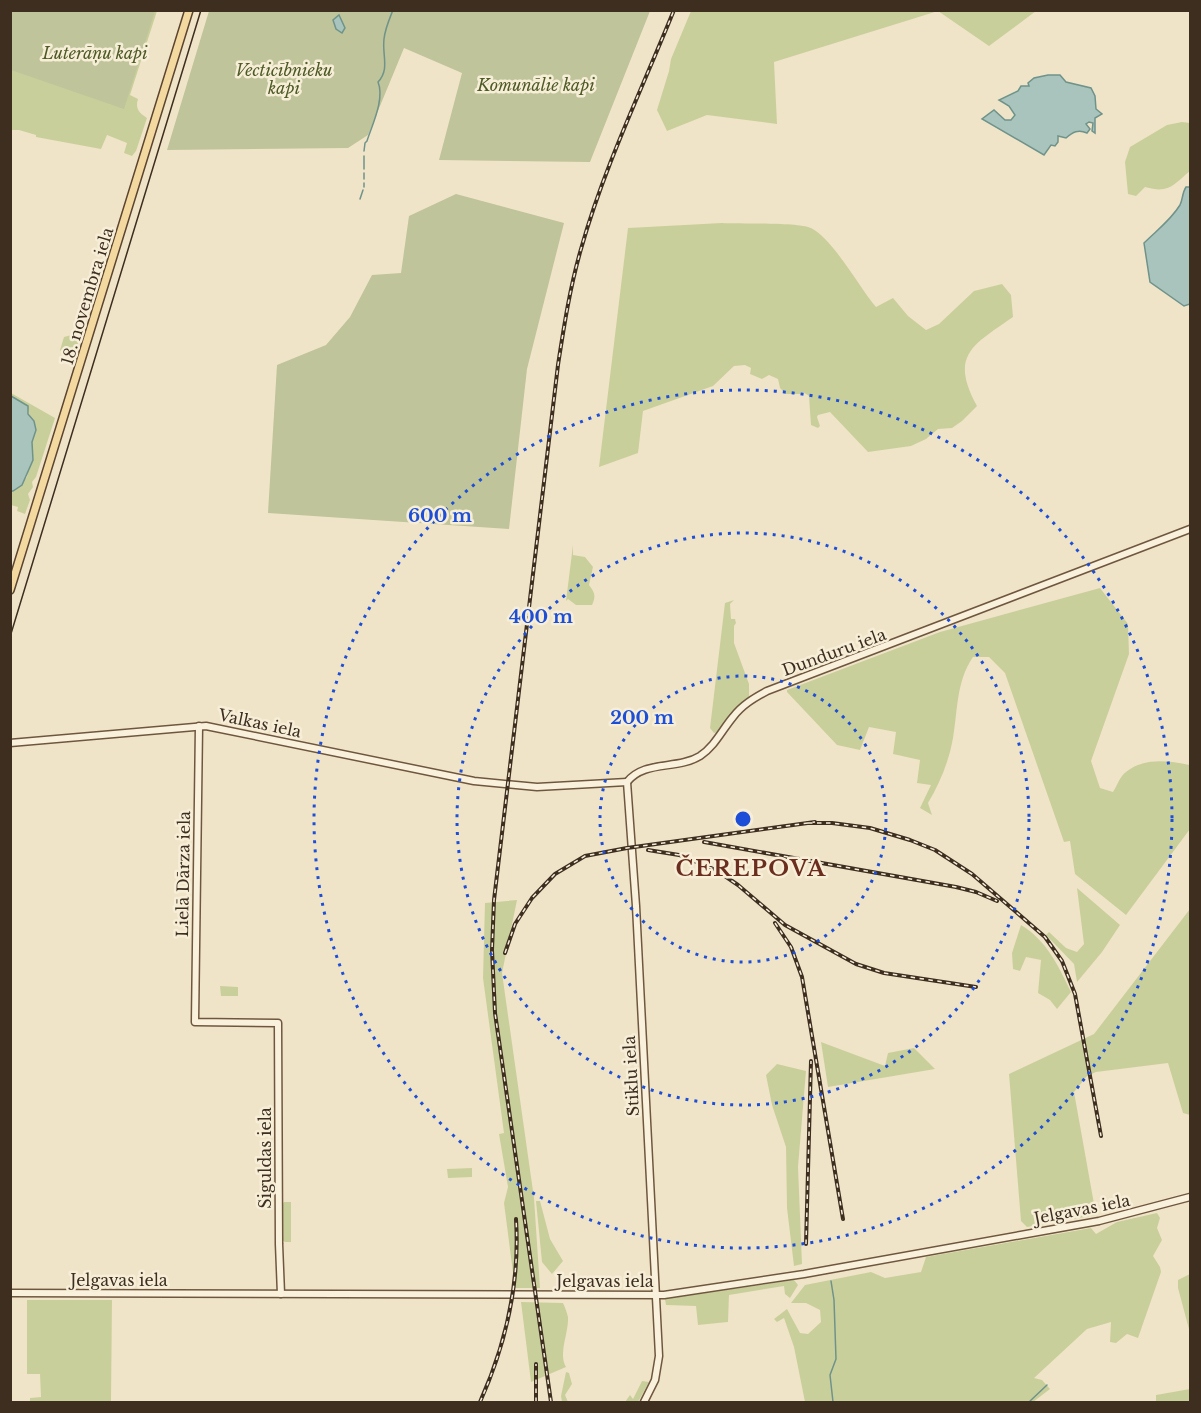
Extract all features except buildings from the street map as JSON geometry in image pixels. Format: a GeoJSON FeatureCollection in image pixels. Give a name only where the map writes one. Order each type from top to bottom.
{"type":"FeatureCollection","features":[{"type":"Feature","properties":{"kind":"main road","name":"18. novembra iela"},"geometry":{"type":"LineString","coordinates":[[10,590],[189,10]]}},
{"type":"Feature","properties":{"kind":"street","name":"Dunduru iela"},"geometry":{"type":"LineString","coordinates":[[501,784],[537,787],[627,782],[634,774],[642,770],[681,763],[698,757],[713,745],[739,710],[766,691],[1191,529]]}},
{"type":"Feature","properties":{"kind":"street","name":"Valkas iela"},"geometry":{"type":"LineString","coordinates":[[10,743],[199,726],[213,727],[474,781],[501,784]]}},
{"type":"Feature","properties":{"kind":"street","name":"Lielā Dārza iela"},"geometry":{"type":"LineString","coordinates":[[199,726],[195,1022],[278,1023]]}},
{"type":"Feature","properties":{"kind":"street","name":"Stiklu iela"},"geometry":{"type":"LineString","coordinates":[[627,782],[636,917],[658,1368],[644,1402]]}},
{"type":"Feature","properties":{"kind":"street","name":"Siguldas iela"},"geometry":{"type":"LineString","coordinates":[[278,1023],[281,1294]]}},
{"type":"Feature","properties":{"kind":"street","name":"Jelgavas iela"},"geometry":{"type":"LineString","coordinates":[[10,1293],[664,1295],[815,1272],[1110,1219],[1191,1197]]}},
{"type":"Feature","properties":{"kind":"green space","name":"Luterāņu kapi"},"geometry":{"type":"Polygon","coordinates":[[[11,10],[155,11],[124,109],[11,70],[11,10]]]}},
{"type":"Feature","properties":{"kind":"green space"},"geometry":{"type":"Polygon","coordinates":[[[691,10],[1036,11],[989,46],[938,11],[774,62],[777,124],[707,115],[667,131],[657,110],[671,59],[691,10]]]}},
{"type":"Feature","properties":{"kind":"green space","name":"Luterāņu kapi"},"geometry":{"type":"Polygon","coordinates":[[[11,11],[157,11],[130,95],[138,99],[138,110],[147,118],[136,151],[132,156],[124,153],[127,143],[107,135],[101,149],[11,130],[11,11]]]}},
{"type":"Feature","properties":{"kind":"green space"},"geometry":{"type":"Polygon","coordinates":[[[209,11],[650,11],[590,162],[439,160],[462,73],[404,48],[368,135],[348,148],[167,150],[209,11]]]}},
{"type":"Feature","properties":{"kind":"green space"},"geometry":{"type":"Polygon","coordinates":[[[1190,123],[1190,171],[1165,189],[1145,187],[1136,196],[1128,194],[1125,162],[1130,147],[1167,125],[1190,123]]]}},
{"type":"Feature","properties":{"kind":"green space"},"geometry":{"type":"Polygon","coordinates":[[[456,194],[564,223],[527,369],[509,529],[268,513],[277,365],[326,345],[350,317],[372,275],[401,273],[409,216],[456,194]]]}},
{"type":"Feature","properties":{"kind":"green space"},"geometry":{"type":"Polygon","coordinates":[[[722,223],[782,224],[811,228],[828,242],[876,307],[893,298],[908,316],[926,330],[939,324],[974,291],[1002,284],[1011,295],[1013,317],[977,344],[966,363],[965,375],[977,406],[952,428],[938,429],[926,439],[911,446],[868,452],[830,412],[818,415],[820,426],[818,428],[811,425],[809,396],[803,392],[786,394],[780,388],[778,379],[769,375],[762,379],[750,374],[751,368],[745,365],[734,366],[713,386],[643,411],[638,453],[599,467],[628,228],[722,223]]]}},
{"type":"Feature","properties":{"kind":"green space"},"geometry":{"type":"Polygon","coordinates":[[[81,334],[72,362],[60,350],[64,337],[81,334]]]}},
{"type":"Feature","properties":{"kind":"green space"},"geometry":{"type":"Polygon","coordinates":[[[11,393],[55,418],[36,477],[32,482],[33,487],[28,494],[30,500],[25,514],[17,511],[18,507],[11,505],[11,491],[27,477],[33,461],[32,442],[36,429],[27,405],[11,396],[11,393]]]}},
{"type":"Feature","properties":{"kind":"green space"},"geometry":{"type":"Polygon","coordinates":[[[573,545],[573,555],[585,557],[593,567],[589,585],[594,595],[592,605],[576,605],[568,599],[566,601],[573,545]]]}},
{"type":"Feature","properties":{"kind":"green space"},"geometry":{"type":"Polygon","coordinates":[[[1100,588],[1128,624],[1129,654],[1091,761],[1100,788],[1113,792],[1124,774],[1141,764],[1166,762],[1190,765],[1190,829],[1126,915],[1075,874],[1070,841],[1064,842],[1005,673],[989,657],[973,657],[963,676],[949,755],[928,803],[932,815],[920,808],[931,785],[917,783],[920,760],[893,754],[896,732],[869,727],[860,750],[837,745],[787,692],[787,690],[940,632],[1100,588]]]}},
{"type":"Feature","properties":{"kind":"green space"},"geometry":{"type":"Polygon","coordinates":[[[734,600],[730,604],[731,619],[735,619],[736,623],[734,643],[749,684],[749,697],[719,732],[714,733],[710,728],[725,603],[734,600]]]}},
{"type":"Feature","properties":{"kind":"green space"},"geometry":{"type":"Polygon","coordinates":[[[1077,888],[1120,925],[1102,952],[1077,982],[1074,964],[1046,935],[1049,932],[1066,948],[1077,952],[1084,944],[1077,888]]]}},
{"type":"Feature","properties":{"kind":"green space"},"geometry":{"type":"Polygon","coordinates":[[[517,900],[502,973],[534,1198],[540,1288],[515,1288],[504,1203],[508,1187],[499,1134],[504,1133],[483,978],[485,903],[517,900]]]}},
{"type":"Feature","properties":{"kind":"green space"},"geometry":{"type":"Polygon","coordinates":[[[1190,909],[1190,1115],[1183,1113],[1168,1063],[1096,1072],[1087,1076],[1074,1092],[1096,1215],[1027,1227],[1021,1221],[1009,1074],[1094,1034],[1190,909]]]}},
{"type":"Feature","properties":{"kind":"green space"},"geometry":{"type":"Polygon","coordinates":[[[1021,925],[1045,946],[1071,992],[1057,1009],[1050,1000],[1038,993],[1041,960],[1026,957],[1020,971],[1013,969],[1012,953],[1021,925]]]}},
{"type":"Feature","properties":{"kind":"green space"},"geometry":{"type":"Polygon","coordinates":[[[220,986],[238,987],[238,996],[221,996],[220,986]]]}},
{"type":"Feature","properties":{"kind":"green space"},"geometry":{"type":"Polygon","coordinates":[[[821,1042],[885,1066],[888,1053],[914,1048],[935,1069],[828,1087],[821,1042]]]}},
{"type":"Feature","properties":{"kind":"green space"},"geometry":{"type":"Polygon","coordinates":[[[777,1064],[806,1071],[798,1167],[802,1264],[794,1266],[787,1208],[786,1147],[772,1105],[766,1075],[777,1064]]]}},
{"type":"Feature","properties":{"kind":"green space"},"geometry":{"type":"Polygon","coordinates":[[[472,1168],[472,1177],[448,1178],[447,1169],[472,1168]]]}},
{"type":"Feature","properties":{"kind":"green space"},"geometry":{"type":"Polygon","coordinates":[[[536,1201],[540,1201],[550,1239],[563,1261],[552,1274],[542,1262],[536,1201]]]}},
{"type":"Feature","properties":{"kind":"green space"},"geometry":{"type":"Polygon","coordinates":[[[284,1202],[291,1202],[291,1242],[282,1240],[282,1205],[284,1202]]]}},
{"type":"Feature","properties":{"kind":"green space"},"geometry":{"type":"Polygon","coordinates":[[[1157,1213],[1160,1218],[1157,1228],[1162,1240],[1153,1256],[1161,1272],[1138,1338],[1127,1334],[1116,1343],[1110,1342],[1111,1322],[1087,1329],[1034,1378],[1042,1380],[1050,1389],[1033,1402],[805,1402],[794,1347],[784,1318],[777,1322],[774,1319],[787,1309],[800,1333],[808,1334],[821,1322],[820,1310],[806,1303],[791,1303],[805,1285],[871,1272],[885,1278],[921,1272],[926,1257],[1091,1228],[1096,1234],[1117,1222],[1157,1213]]]}},
{"type":"Feature","properties":{"kind":"green space"},"geometry":{"type":"Polygon","coordinates":[[[1190,1274],[1190,1333],[1178,1280],[1190,1274]]]}},
{"type":"Feature","properties":{"kind":"green space"},"geometry":{"type":"Polygon","coordinates":[[[794,1280],[798,1285],[790,1298],[785,1294],[784,1286],[729,1295],[728,1322],[698,1325],[696,1306],[666,1305],[665,1299],[794,1280]]]}},
{"type":"Feature","properties":{"kind":"green space"},"geometry":{"type":"Polygon","coordinates":[[[27,1300],[112,1300],[111,1402],[30,1402],[30,1398],[41,1397],[40,1374],[27,1374],[27,1300]]]}},
{"type":"Feature","properties":{"kind":"green space"},"geometry":{"type":"Polygon","coordinates":[[[521,1302],[563,1303],[568,1317],[563,1349],[566,1367],[531,1382],[521,1302]]]}},
{"type":"Feature","properties":{"kind":"green space"},"geometry":{"type":"Polygon","coordinates":[[[566,1372],[569,1373],[572,1384],[565,1395],[568,1402],[562,1402],[561,1396],[566,1372]]]}},
{"type":"Feature","properties":{"kind":"green space"},"geometry":{"type":"Polygon","coordinates":[[[642,1381],[649,1382],[638,1402],[625,1402],[630,1395],[633,1399],[642,1381]]]}},
{"type":"Feature","properties":{"kind":"green space"},"geometry":{"type":"Polygon","coordinates":[[[1190,1389],[1190,1402],[1156,1402],[1156,1395],[1190,1389]]]}},
{"type":"Feature","properties":{"kind":"water"},"geometry":{"type":"Polygon","coordinates":[[[339,15],[345,28],[342,33],[336,29],[333,20],[339,15]]]}},
{"type":"Feature","properties":{"kind":"water"},"geometry":{"type":"Polygon","coordinates":[[[1060,75],[1066,82],[1091,88],[1095,96],[1096,109],[1102,114],[1095,118],[1095,133],[1092,131],[1093,123],[1089,122],[1086,124],[1090,129],[1087,133],[1076,132],[1066,138],[1058,136],[1058,142],[1055,146],[1051,145],[1044,155],[982,119],[994,110],[1005,120],[1011,120],[1015,115],[1009,106],[999,100],[1018,91],[1021,86],[1029,86],[1028,83],[1034,78],[1060,75]]]}},
{"type":"Feature","properties":{"kind":"water"},"geometry":{"type":"Polygon","coordinates":[[[1186,187],[1190,187],[1190,304],[1184,306],[1150,282],[1144,243],[1176,210],[1186,187]]]}},
{"type":"Feature","properties":{"kind":"water"},"geometry":{"type":"Polygon","coordinates":[[[11,396],[28,406],[28,414],[34,421],[36,430],[32,442],[33,460],[22,485],[13,491],[10,491],[11,396]]]}},
{"type":"Feature","properties":{"kind":"waterway"},"geometry":{"type":"LineString","coordinates":[[364,151],[379,104],[378,82],[384,72],[385,35],[393,10]]}},
{"type":"Feature","properties":{"kind":"waterway"},"geometry":{"type":"LineString","coordinates":[[364,156],[364,169]]}},
{"type":"Feature","properties":{"kind":"waterway"},"geometry":{"type":"LineString","coordinates":[[364,173],[364,179]]}},
{"type":"Feature","properties":{"kind":"waterway"},"geometry":{"type":"LineString","coordinates":[[360,199],[363,190]]}},
{"type":"Feature","properties":{"kind":"waterway"},"geometry":{"type":"LineString","coordinates":[[831,1281],[836,1359],[830,1375],[833,1402]]}},
{"type":"Feature","properties":{"kind":"waterway"},"geometry":{"type":"LineString","coordinates":[[1029,1402],[1047,1385]]}},
{"type":"Feature","properties":{"kind":"tram line"},"geometry":{"type":"LineString","coordinates":[[10,637],[201,10]]}},
{"type":"Feature","properties":{"kind":"railway"},"geometry":{"type":"LineString","coordinates":[[551,1402],[495,1013],[492,950],[494,900],[558,365],[570,292],[590,218],[601,188],[674,10]]}},
{"type":"Feature","properties":{"kind":"railway"},"geometry":{"type":"LineString","coordinates":[[505,953],[515,924],[532,898],[555,874],[585,856],[815,822]]}},
{"type":"Feature","properties":{"kind":"railway"},"geometry":{"type":"LineString","coordinates":[[808,823],[832,823],[870,828],[935,850],[972,874],[1045,937],[1062,961],[1075,994],[1101,1136]]}},
{"type":"Feature","properties":{"kind":"railway"},"geometry":{"type":"LineString","coordinates":[[704,842],[956,887],[997,901]]}},
{"type":"Feature","properties":{"kind":"railway"},"geometry":{"type":"LineString","coordinates":[[648,850],[679,855],[716,870],[738,885],[785,925],[856,964],[884,973],[976,987]]}},
{"type":"Feature","properties":{"kind":"railway"},"geometry":{"type":"LineString","coordinates":[[775,923],[791,947],[802,977],[843,1219]]}},
{"type":"Feature","properties":{"kind":"railway"},"geometry":{"type":"LineString","coordinates":[[806,1244],[811,1061]]}},
{"type":"Feature","properties":{"kind":"railway"},"geometry":{"type":"LineString","coordinates":[[480,1402],[497,1358],[509,1312],[516,1266],[516,1219]]}},
{"type":"Feature","properties":{"kind":"railway"},"geometry":{"type":"LineString","coordinates":[[536,1364],[536,1402]]}},
{"type":"Feature","properties":{"kind":"district","name":"ČEREPOVA"},"geometry":{"type":"Point","coordinates":[751,868]}},
{"type":"Feature","properties":{"kind":"park label","name":"Vecticībnieku kapi"},"geometry":{"type":"Point","coordinates":[284,79]}},
{"type":"Feature","properties":{"kind":"park label","name":"Komunālie kapi"},"geometry":{"type":"Point","coordinates":[536,85]}}]}
